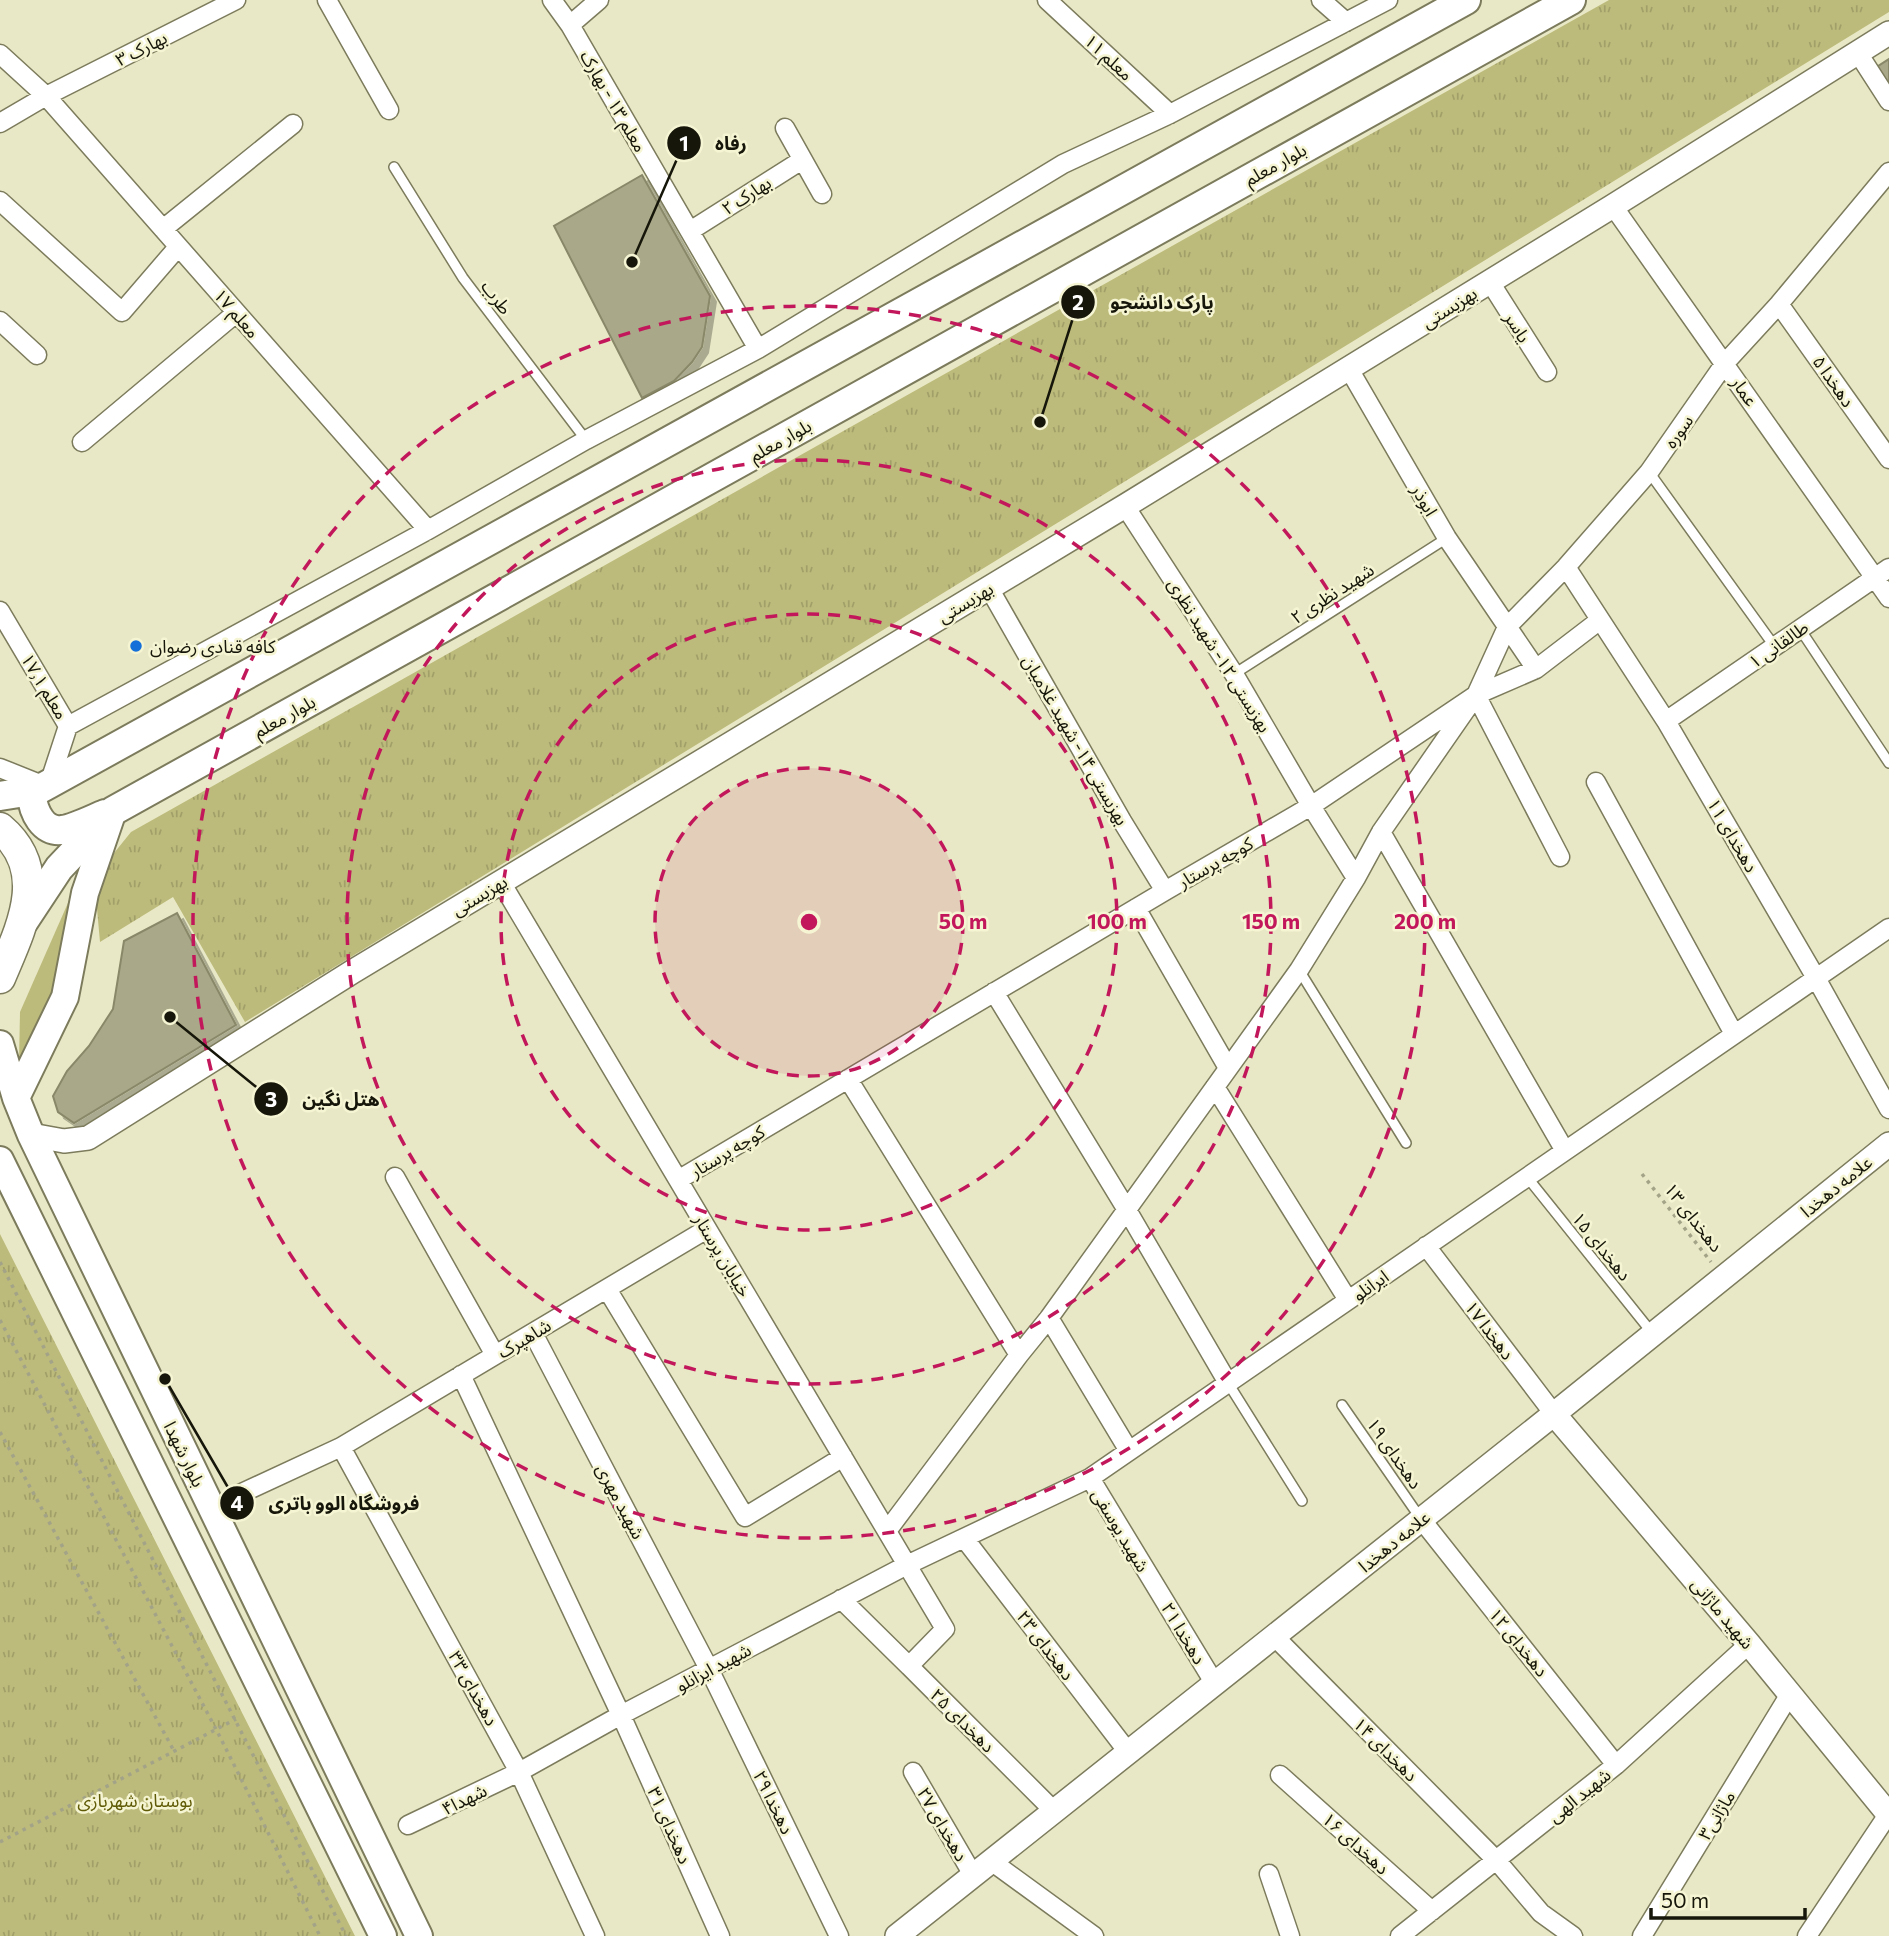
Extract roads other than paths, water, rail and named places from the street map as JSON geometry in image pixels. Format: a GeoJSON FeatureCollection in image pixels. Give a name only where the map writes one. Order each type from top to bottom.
{"type":"FeatureCollection","features":[{"type":"Feature","properties":{"kind":"highway"},"geometry":{"type":"LineString","coordinates":[[0,828],[10,836],[24,863],[29,892],[24,921],[0,978]]}},
{"type":"Feature","properties":{"kind":"main road"},"geometry":{"type":"LineString","coordinates":[[113,811],[61,831],[43,823],[33,806],[32,796],[1466,0]]}},
{"type":"Feature","properties":{"kind":"main road","name":"بلوار معلم"},"geometry":{"type":"LineString","coordinates":[[24,921],[59,868],[113,811],[1571,0]]}},
{"type":"Feature","properties":{"kind":"main road"},"geometry":{"type":"LineString","coordinates":[[0,796],[44,787]]}},
{"type":"Feature","properties":{"kind":"main road"},"geometry":{"type":"LineString","coordinates":[[16,1098],[65,997],[85,893],[113,811]]}},
{"type":"Feature","properties":{"kind":"main road","name":"بلوار شهدا"},"geometry":{"type":"LineString","coordinates":[[2,1051],[16,1098],[31,1135],[419,1936]]}},
{"type":"Feature","properties":{"kind":"main road","name":"بلوار شهدا"},"geometry":{"type":"LineString","coordinates":[[0,1160],[383,1936]]}},
{"type":"Feature","properties":{"kind":"street","name":"بهارک ۳"},"geometry":{"type":"LineString","coordinates":[[0,122],[236,0]]}},
{"type":"Feature","properties":{"kind":"street"},"geometry":{"type":"LineString","coordinates":[[327,0],[389,110]]}},
{"type":"Feature","properties":{"kind":"street","name":"معلم ۱۳ - بهارک"},"geometry":{"type":"LineString","coordinates":[[552,0],[570,25],[758,349]]}},
{"type":"Feature","properties":{"kind":"street"},"geometry":{"type":"LineString","coordinates":[[570,25],[599,0]]}},
{"type":"Feature","properties":{"kind":"street","name":"معلم ۱۱"},"geometry":{"type":"LineString","coordinates":[[1047,0],[1170,114]]}},
{"type":"Feature","properties":{"kind":"street"},"geometry":{"type":"LineString","coordinates":[[1321,0],[1346,22]]}},
{"type":"Feature","properties":{"kind":"street"},"geometry":{"type":"LineString","coordinates":[[0,768],[44,787],[68,726],[428,530],[586,440],[758,349],[1063,164],[1170,114],[1388,0]]}},
{"type":"Feature","properties":{"kind":"street","name":"بهزیستی"},"geometry":{"type":"LineString","coordinates":[[31,1135],[64,1140],[88,1138],[352,972],[1349,369],[1889,33]]}},
{"type":"Feature","properties":{"kind":"street"},"geometry":{"type":"LineString","coordinates":[[1858,53],[1889,101]]}},
{"type":"Feature","properties":{"kind":"street","name":"معلم ۱۷"},"geometry":{"type":"LineString","coordinates":[[0,54],[46,96],[428,530]]}},
{"type":"Feature","properties":{"kind":"street"},"geometry":{"type":"LineString","coordinates":[[163,229],[293,124]]}},
{"type":"Feature","properties":{"kind":"street"},"geometry":{"type":"LineString","coordinates":[[785,128],[822,194]]}},
{"type":"Feature","properties":{"kind":"street","name":"بهارک ۲"},"geometry":{"type":"LineString","coordinates":[[690,231],[802,160]]}},
{"type":"Feature","properties":{"kind":"street","name":"سوره"},"geometry":{"type":"LineString","coordinates":[[887,1531],[1049,1318],[1298,970],[1356,878],[1381,832],[1476,695],[1507,627],[1566,567],[1649,472],[1725,363],[1779,304],[1889,172]]}},
{"type":"Feature","properties":{"kind":"street"},"geometry":{"type":"LineString","coordinates":[[0,201],[122,312],[178,247]]}},
{"type":"Feature","properties":{"kind":"street","name":"عمار"},"geometry":{"type":"LineString","coordinates":[[1613,206],[1725,363],[1882,573],[1889,598]]}},
{"type":"Feature","properties":{"kind":"street","name":"یاسر"},"geometry":{"type":"LineString","coordinates":[[1490,282],[1546,372]]}},
{"type":"Feature","properties":{"kind":"street","name":"دهخدا ۵"},"geometry":{"type":"LineString","coordinates":[[1779,304],[1889,458]]}},
{"type":"Feature","properties":{"kind":"street"},"geometry":{"type":"LineString","coordinates":[[82,442],[236,313]]}},
{"type":"Feature","properties":{"kind":"street"},"geometry":{"type":"LineString","coordinates":[[0,321],[37,355]]}},
{"type":"Feature","properties":{"kind":"street","name":"ابوذر"},"geometry":{"type":"LineString","coordinates":[[1349,369],[1447,538],[1536,669]]}},
{"type":"Feature","properties":{"kind":"street","name":"بهزیستی ۱۲- شهید نظری"},"geometry":{"type":"LineString","coordinates":[[1125,506],[1234,674],[1356,878]]}},
{"type":"Feature","properties":{"kind":"street","name":"دهخدای ۱۱"},"geometry":{"type":"LineString","coordinates":[[1566,567],[1666,721],[1889,1109]]}},
{"type":"Feature","properties":{"kind":"street","name":"طالقانی ۱"},"geometry":{"type":"LineString","coordinates":[[1666,721],[1882,573]]}},
{"type":"Feature","properties":{"kind":"street","name":"بهزیستی ۱۴- شهید غلامیان"},"geometry":{"type":"LineString","coordinates":[[989,588],[1165,891]]}},
{"type":"Feature","properties":{"kind":"street","name":"معلم ۱۷٫۱"},"geometry":{"type":"LineString","coordinates":[[0,611],[68,726]]}},
{"type":"Feature","properties":{"kind":"street","name":"کوچه پرستار"},"geometry":{"type":"LineString","coordinates":[[678,1180],[1311,806],[1476,695],[1536,669],[1600,620]]}},
{"type":"Feature","properties":{"kind":"street"},"geometry":{"type":"LineString","coordinates":[[1476,695],[1560,857]]}},
{"type":"Feature","properties":{"kind":"street"},"geometry":{"type":"LineString","coordinates":[[1596,782],[1734,1034]]}},
{"type":"Feature","properties":{"kind":"street"},"geometry":{"type":"LineString","coordinates":[[1381,832],[1565,1151]]}},
{"type":"Feature","properties":{"kind":"street","name":"خیابان پرستار"},"geometry":{"type":"LineString","coordinates":[[501,882],[946,1629],[909,1666]]}},
{"type":"Feature","properties":{"kind":"street"},"geometry":{"type":"LineString","coordinates":[[1136,908],[1228,1068]]}},
{"type":"Feature","properties":{"kind":"street"},"geometry":{"type":"LineString","coordinates":[[1816,978],[1889,928]]}},
{"type":"Feature","properties":{"kind":"street","name":"ایرانلو"},"geometry":{"type":"LineString","coordinates":[[908,1565],[1090,1478],[1816,978]]}},
{"type":"Feature","properties":{"kind":"street"},"geometry":{"type":"LineString","coordinates":[[994,992],[1127,1210],[1228,1383]]}},
{"type":"Feature","properties":{"kind":"street"},"geometry":{"type":"LineString","coordinates":[[848,1079],[1019,1355]]}},
{"type":"Feature","properties":{"kind":"street"},"geometry":{"type":"LineString","coordinates":[[1215,1087],[1348,1300]]}},
{"type":"Feature","properties":{"kind":"street","name":"علامه دهخدا"},"geometry":{"type":"LineString","coordinates":[[897,1936],[1889,1144]]}},
{"type":"Feature","properties":{"kind":"street"},"geometry":{"type":"LineString","coordinates":[[395,1177],[495,1355]]}},
{"type":"Feature","properties":{"kind":"street","name":"شاهپرک"},"geometry":{"type":"LineString","coordinates":[[231,1498],[341,1447],[708,1230]]}},
{"type":"Feature","properties":{"kind":"street","name":"دهخدا ۱۷"},"geometry":{"type":"LineString","coordinates":[[1426,1246],[1554,1414]]}},
{"type":"Feature","properties":{"kind":"street"},"geometry":{"type":"LineString","coordinates":[[607,1289],[745,1517],[843,1457]]}},
{"type":"Feature","properties":{"kind":"street"},"geometry":{"type":"LineString","coordinates":[[1049,1318],[1129,1451]]}},
{"type":"Feature","properties":{"kind":"street","name":"شهید مهری"},"geometry":{"type":"LineString","coordinates":[[533,1333],[709,1669]]}},
{"type":"Feature","properties":{"kind":"street","name":"دهخدای ۳۱"},"geometry":{"type":"LineString","coordinates":[[461,1375],[621,1715],[720,1936]]}},
{"type":"Feature","properties":{"kind":"street","name":"شهید ماژانی"},"geometry":{"type":"LineString","coordinates":[[1554,1414],[1889,1814]]}},
{"type":"Feature","properties":{"kind":"street","name":"دهخدای ۳۳"},"geometry":{"type":"LineString","coordinates":[[341,1447],[519,1772],[595,1936]]}},
{"type":"Feature","properties":{"kind":"street","name":"شهید یوسفی"},"geometry":{"type":"LineString","coordinates":[[1090,1478],[1153,1581]]}},
{"type":"Feature","properties":{"kind":"street","name":"دهخدای ۱۲"},"geometry":{"type":"LineString","coordinates":[[1421,1519],[1616,1765]]}},
{"type":"Feature","properties":{"kind":"street","name":"دهخدای ۲۳"},"geometry":{"type":"LineString","coordinates":[[964,1538],[1128,1752]]}},
{"type":"Feature","properties":{"kind":"street","name":"شهید ایزانلو"},"geometry":{"type":"LineString","coordinates":[[519,1772],[621,1715],[908,1565]]}},
{"type":"Feature","properties":{"kind":"street","name":"دهخدا ۲۱"},"geometry":{"type":"LineString","coordinates":[[1153,1581],[1215,1684]]}},
{"type":"Feature","properties":{"kind":"street","name":"دهخدای ۲۵"},"geometry":{"type":"LineString","coordinates":[[841,1600],[1054,1811]]}},
{"type":"Feature","properties":{"kind":"street","name":"دهخدای ۱۴"},"geometry":{"type":"LineString","coordinates":[[1274,1636],[1497,1861],[1541,1913],[1573,1936]]}},
{"type":"Feature","properties":{"kind":"street","name":"شهید الهی"},"geometry":{"type":"LineString","coordinates":[[1400,1936],[1616,1765],[1749,1644]]}},
{"type":"Feature","properties":{"kind":"street","name":"دهخدا ۲۹"},"geometry":{"type":"LineString","coordinates":[[709,1669],[839,1936]]}},
{"type":"Feature","properties":{"kind":"street","name":"ماژانی۳"},"geometry":{"type":"LineString","coordinates":[[1642,1936],[1790,1694]]}},
{"type":"Feature","properties":{"kind":"street","name":"شهدا۴"},"geometry":{"type":"LineString","coordinates":[[408,1825],[519,1772]]}},
{"type":"Feature","properties":{"kind":"street","name":"دهخدای ۲۷"},"geometry":{"type":"LineString","coordinates":[[913,1772],[982,1868]]}},
{"type":"Feature","properties":{"kind":"street","name":"دهخدای ۱۶"},"geometry":{"type":"LineString","coordinates":[[1280,1775],[1432,1911]]}},
{"type":"Feature","properties":{"kind":"street"},"geometry":{"type":"LineString","coordinates":[[1807,1936],[1889,1814]]}},
{"type":"Feature","properties":{"kind":"street"},"geometry":{"type":"LineString","coordinates":[[982,1868],[1094,1936]]}},
{"type":"Feature","properties":{"kind":"street"},"geometry":{"type":"LineString","coordinates":[[1269,1874],[1290,1936]]}},
{"type":"Feature","properties":{"kind":"lane","name":"طرب"},"geometry":{"type":"LineString","coordinates":[[394,167],[463,278],[586,440]]}},
{"type":"Feature","properties":{"kind":"lane"},"geometry":{"type":"LineString","coordinates":[[1649,472],[1775,647]]}},
{"type":"Feature","properties":{"kind":"lane","name":"شهید نظری ۲"},"geometry":{"type":"LineString","coordinates":[[1234,674],[1447,538]]}},
{"type":"Feature","properties":{"kind":"lane"},"geometry":{"type":"LineString","coordinates":[[1800,629],[1889,763]]}},
{"type":"Feature","properties":{"kind":"lane"},"geometry":{"type":"LineString","coordinates":[[1298,970],[1406,1143]]}},
{"type":"Feature","properties":{"kind":"lane","name":"دهخدای ۱۵"},"geometry":{"type":"LineString","coordinates":[[1527,1177],[1653,1334]]}},
{"type":"Feature","properties":{"kind":"lane"},"geometry":{"type":"LineString","coordinates":[[1228,1383],[1302,1501]]}},
{"type":"Feature","properties":{"kind":"lane","name":"دهخدای ۱۹"},"geometry":{"type":"LineString","coordinates":[[1342,1405],[1421,1519]]}},
{"type":"Feature","properties":{"kind":"place","name":"رفاه"},"geometry":{"type":"Point","coordinates":[632,262]}},
{"type":"Feature","properties":{"kind":"place","name":"پارک دانشجو"},"geometry":{"type":"Point","coordinates":[1040,422]}},
{"type":"Feature","properties":{"kind":"place","name":"کافه قنادی رضوان"},"geometry":{"type":"Point","coordinates":[136,646]}},
{"type":"Feature","properties":{"kind":"place","name":"هتل نگین"},"geometry":{"type":"Point","coordinates":[170,1017]}},
{"type":"Feature","properties":{"kind":"place","name":"فروشگاه الوو باتری"},"geometry":{"type":"Point","coordinates":[165,1379]}},
{"type":"Feature","properties":{"kind":"park label","name":"بوستان شهربازی"},"geometry":{"type":"Point","coordinates":[135,1800]}}]}
